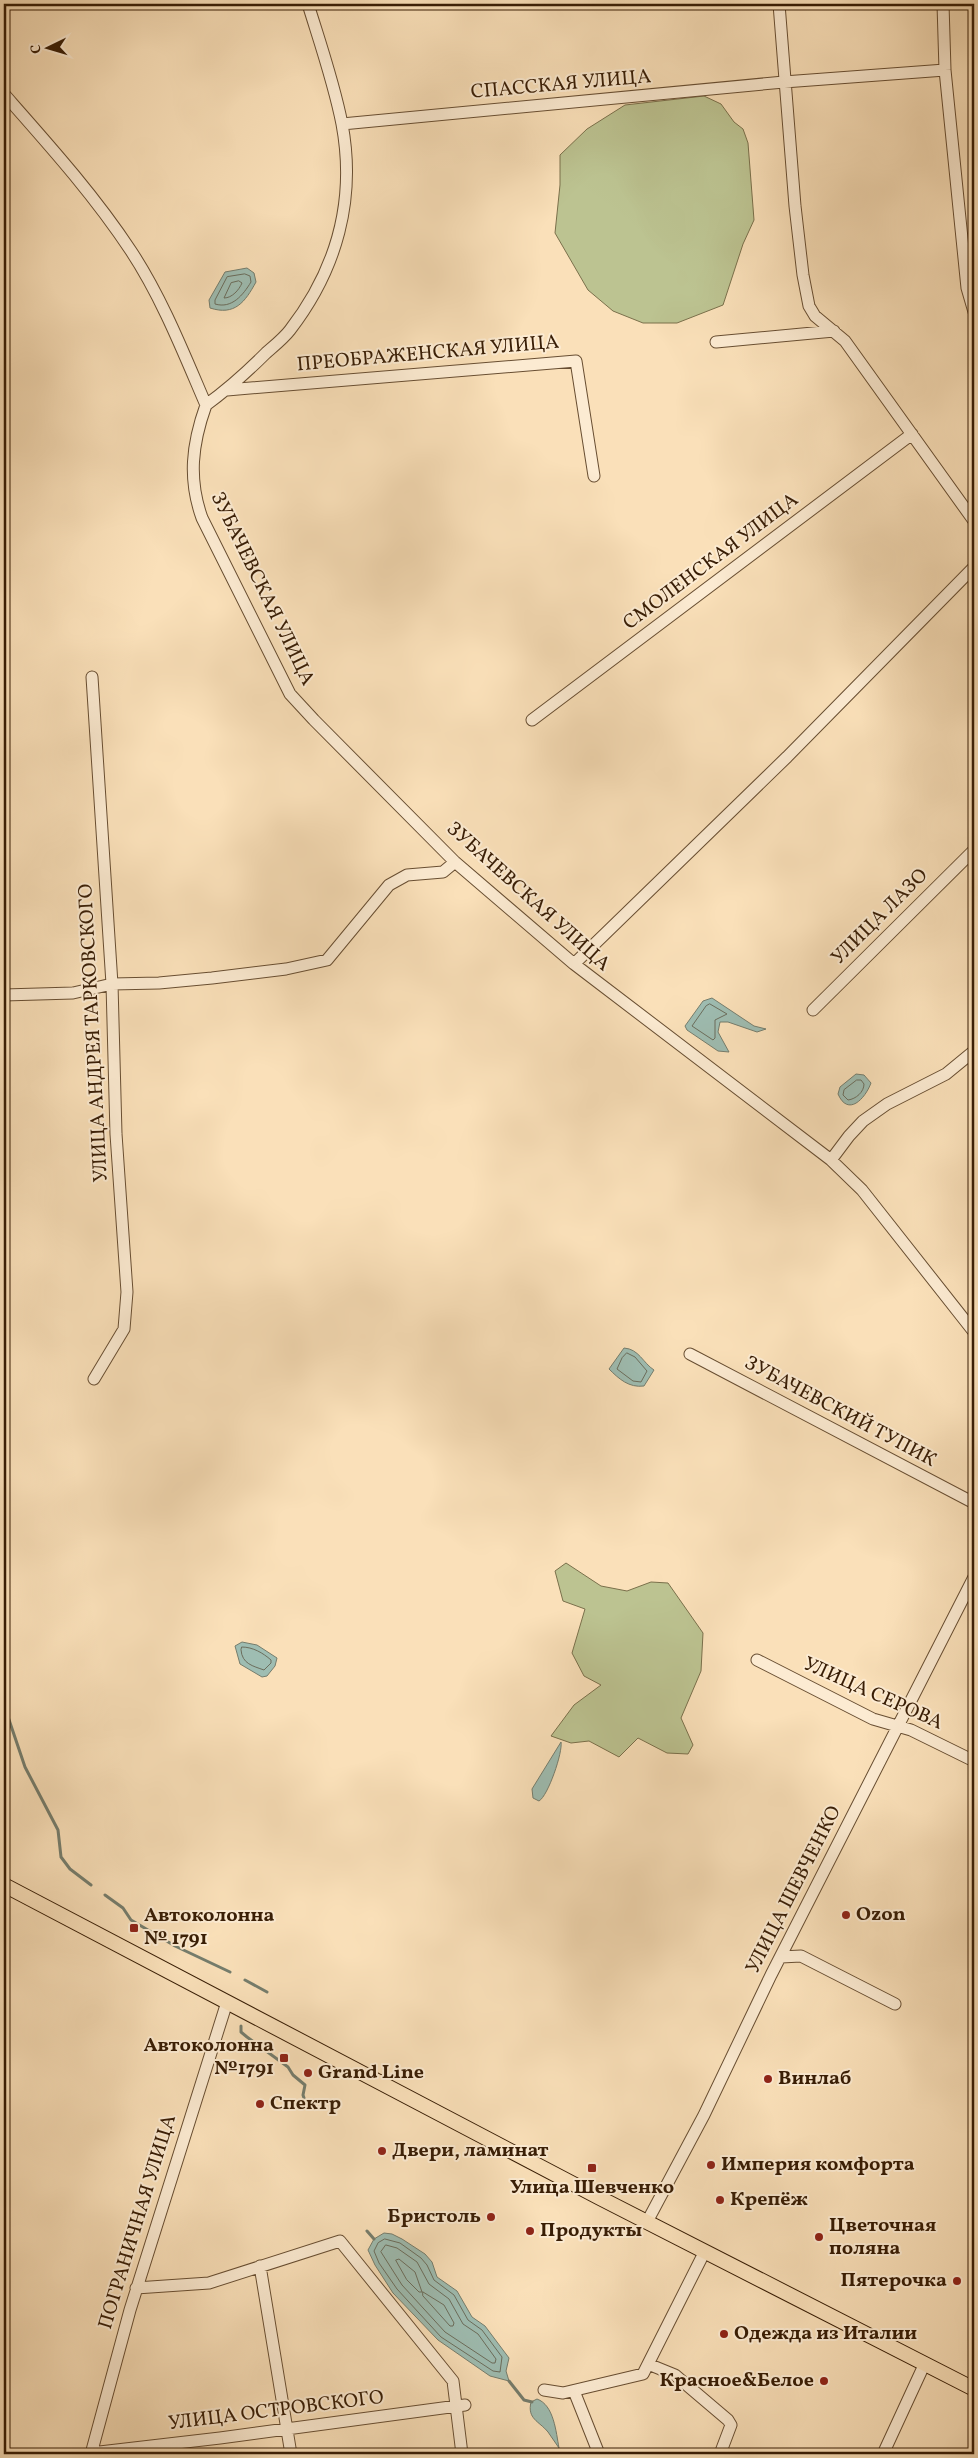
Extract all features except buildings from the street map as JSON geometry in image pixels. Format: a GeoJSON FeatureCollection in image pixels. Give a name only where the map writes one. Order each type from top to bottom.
{"type":"FeatureCollection","features":[{"type":"Feature","properties":{"kind":"main road"},"geometry":{"type":"LineString","coordinates":[[4,1885],[974,2389]]}},
{"type":"Feature","properties":{"kind":"street"},"geometry":{"type":"LineString","coordinates":[[4,94],[90,193],[132,252],[174,331],[206,405],[227,390],[289,331],[316,292],[334,250],[344,218],[346,191],[342,124],[332,80],[308,4]]}},
{"type":"Feature","properties":{"kind":"street"},"geometry":{"type":"LineString","coordinates":[[779,4],[795,206],[809,306],[814,316],[845,341],[974,522]]}},
{"type":"Feature","properties":{"kind":"street"},"geometry":{"type":"LineString","coordinates":[[943,4],[945,70],[967,288],[974,312]]}},
{"type":"Feature","properties":{"kind":"street","name":"СПАССКАЯ УЛИЦА"},"geometry":{"type":"LineString","coordinates":[[342,124],[784,82],[945,70]]}},
{"type":"Feature","properties":{"kind":"street"},"geometry":{"type":"LineString","coordinates":[[716,342],[834,331]]}},
{"type":"Feature","properties":{"kind":"street","name":"ПРЕОБРАЖЕНСКАЯ УЛИЦА"},"geometry":{"type":"LineString","coordinates":[[227,390],[576,361],[594,476]]}},
{"type":"Feature","properties":{"kind":"street","name":"ЗУБАЧЕВСКАЯ УЛИЦА"},"geometry":{"type":"LineString","coordinates":[[206,405],[196,432],[192,467],[196,503],[290,694],[455,862],[574,964],[831,1160],[862,1190],[974,1332]]}},
{"type":"Feature","properties":{"kind":"street","name":"СМОЛЕНСКАЯ УЛИЦА"},"geometry":{"type":"LineString","coordinates":[[532,720],[912,434]]}},
{"type":"Feature","properties":{"kind":"street"},"geometry":{"type":"LineString","coordinates":[[574,964],[787,757],[974,567]]}},
{"type":"Feature","properties":{"kind":"street","name":"УЛИЦА АНДРЕЯ ТАРКОВСКОГО"},"geometry":{"type":"LineString","coordinates":[[92,677],[112,984],[116,1134],[127,1292],[124,1329],[94,1379]]}},
{"type":"Feature","properties":{"kind":"street","name":"УЛИЦА ЛАЗО"},"geometry":{"type":"LineString","coordinates":[[812,1010],[972,855]]}},
{"type":"Feature","properties":{"kind":"street"},"geometry":{"type":"LineString","coordinates":[[4,995],[73,993],[112,984],[158,983],[212,978],[286,968],[327,960],[389,885],[407,875],[443,872],[455,862]]}},
{"type":"Feature","properties":{"kind":"street"},"geometry":{"type":"LineString","coordinates":[[831,1160],[849,1136],[863,1122],[887,1104],[946,1074],[974,1051]]}},
{"type":"Feature","properties":{"kind":"street","name":"ЗУБАЧЕВСКИЙ ТУПИК"},"geometry":{"type":"LineString","coordinates":[[690,1354],[974,1503]]}},
{"type":"Feature","properties":{"kind":"street","name":"УЛИЦА ШЕВЧЕНКО"},"geometry":{"type":"LineString","coordinates":[[648,2220],[704,2115],[781,1957],[974,1577]]}},
{"type":"Feature","properties":{"kind":"street","name":"УЛИЦА СЕРОВА"},"geometry":{"type":"LineString","coordinates":[[757,1660],[873,1719],[911,1730],[974,1761]]}},
{"type":"Feature","properties":{"kind":"street"},"geometry":{"type":"LineString","coordinates":[[781,1957],[801,1956],[895,2004]]}},
{"type":"Feature","properties":{"kind":"street","name":"ПОГРАНИЧНАЯ УЛИЦА"},"geometry":{"type":"LineString","coordinates":[[91,2454],[136,2288],[227,2002]]}},
{"type":"Feature","properties":{"kind":"street"},"geometry":{"type":"LineString","coordinates":[[136,2288],[209,2283],[340,2241],[453,2380],[461,2405],[462,2454]]}},
{"type":"Feature","properties":{"kind":"street"},"geometry":{"type":"LineString","coordinates":[[544,2390],[564,2393],[643,2374],[706,2251]]}},
{"type":"Feature","properties":{"kind":"street"},"geometry":{"type":"LineString","coordinates":[[260,2266],[291,2454]]}},
{"type":"Feature","properties":{"kind":"street"},"geometry":{"type":"LineString","coordinates":[[883,2454],[925,2363]]}},
{"type":"Feature","properties":{"kind":"street"},"geometry":{"type":"LineString","coordinates":[[648,2364],[675,2375],[728,2420],[731,2425],[729,2435],[720,2454]]}},
{"type":"Feature","properties":{"kind":"street"},"geometry":{"type":"LineString","coordinates":[[574,2391],[599,2454]]}},
{"type":"Feature","properties":{"kind":"street","name":"УЛИЦА ОСТРОВСКОГО"},"geometry":{"type":"LineString","coordinates":[[91,2454],[287,2430],[461,2405]]}},
{"type":"Feature","properties":{"kind":"green space"},"geometry":{"type":"Polygon","coordinates":[[[704,96],[721,104],[734,122],[743,129],[748,143],[754,220],[743,244],[723,305],[677,323],[643,323],[613,311],[588,290],[555,233],[560,185],[560,155],[587,129],[625,105],[704,96]]]}},
{"type":"Feature","properties":{"kind":"green space"},"geometry":{"type":"Polygon","coordinates":[[[566,1563],[601,1586],[627,1591],[651,1582],[668,1583],[703,1633],[701,1671],[681,1718],[693,1745],[688,1754],[667,1753],[638,1738],[619,1757],[589,1741],[571,1743],[551,1736],[574,1705],[601,1685],[584,1676],[572,1653],[585,1609],[563,1601],[555,1571],[566,1563]]]}},
{"type":"Feature","properties":{"kind":"water"},"geometry":{"type":"Polygon","coordinates":[[[247,268],[254,273],[256,282],[248,296],[233,309],[219,310],[210,308],[209,300],[225,272],[247,268]]]}},
{"type":"Feature","properties":{"kind":"water"},"geometry":{"type":"Polygon","coordinates":[[[712,998],[754,1026],[766,1029],[757,1032],[728,1022],[720,1022],[718,1032],[729,1052],[718,1051],[687,1030],[685,1026],[703,1001],[712,998]]]}},
{"type":"Feature","properties":{"kind":"water"},"geometry":{"type":"Polygon","coordinates":[[[856,1074],[864,1075],[871,1083],[861,1100],[851,1105],[842,1101],[838,1094],[840,1087],[856,1074]]]}},
{"type":"Feature","properties":{"kind":"water"},"geometry":{"type":"Polygon","coordinates":[[[624,1348],[633,1351],[654,1370],[644,1386],[629,1384],[609,1369],[624,1348]]]}},
{"type":"Feature","properties":{"kind":"water"},"geometry":{"type":"Polygon","coordinates":[[[242,1642],[257,1645],[277,1658],[275,1666],[267,1676],[262,1677],[240,1664],[235,1646],[242,1642]]]}},
{"type":"Feature","properties":{"kind":"water"},"geometry":{"type":"Polygon","coordinates":[[[561,1742],[560,1755],[554,1773],[547,1791],[539,1801],[533,1798],[532,1789],[561,1742]]]}},
{"type":"Feature","properties":{"kind":"water"},"geometry":{"type":"Polygon","coordinates":[[[384,2233],[392,2234],[402,2239],[425,2254],[432,2262],[437,2277],[457,2291],[472,2317],[485,2326],[509,2358],[506,2371],[509,2381],[490,2376],[438,2340],[393,2293],[368,2250],[374,2239],[384,2233]]]}},
{"type":"Feature","properties":{"kind":"water"},"geometry":{"type":"Polygon","coordinates":[[[537,2399],[543,2402],[551,2413],[559,2448],[548,2432],[532,2416],[531,2402],[537,2399]]]}},
{"type":"Feature","properties":{"kind":"waterway"},"geometry":{"type":"LineString","coordinates":[[4,1705],[25,1767],[58,1830],[61,1857],[70,1869],[91,1885]]}},
{"type":"Feature","properties":{"kind":"waterway"},"geometry":{"type":"LineString","coordinates":[[105,1895],[123,1908],[131,1920],[175,1946],[230,1972]]}},
{"type":"Feature","properties":{"kind":"waterway"},"geometry":{"type":"LineString","coordinates":[[245,1980],[267,1992]]}},
{"type":"Feature","properties":{"kind":"waterway"},"geometry":{"type":"LineString","coordinates":[[241,2026],[241,2032],[288,2067],[293,2075],[305,2085],[303,2095],[306,2104]]}},
{"type":"Feature","properties":{"kind":"waterway"},"geometry":{"type":"LineString","coordinates":[[367,2231],[374,2239]]}},
{"type":"Feature","properties":{"kind":"waterway"},"geometry":{"type":"LineString","coordinates":[[509,2381],[524,2400],[532,2402]]}},
{"type":"Feature","properties":{"kind":"place","name":"Ozon"},"geometry":{"type":"Point","coordinates":[846,1915]}},
{"type":"Feature","properties":{"kind":"place","name":"Автоколонна № 1791"},"geometry":{"type":"Point","coordinates":[134,1928]}},
{"type":"Feature","properties":{"kind":"place","name":"Автоколонна №1791"},"geometry":{"type":"Point","coordinates":[284,2058]}},
{"type":"Feature","properties":{"kind":"place","name":"Grand Line"},"geometry":{"type":"Point","coordinates":[308,2073]}},
{"type":"Feature","properties":{"kind":"place","name":"Винлаб"},"geometry":{"type":"Point","coordinates":[768,2079]}},
{"type":"Feature","properties":{"kind":"place","name":"Спектр"},"geometry":{"type":"Point","coordinates":[260,2104]}},
{"type":"Feature","properties":{"kind":"place","name":"Двери, ламинат"},"geometry":{"type":"Point","coordinates":[382,2151]}},
{"type":"Feature","properties":{"kind":"place","name":"Империя комфорта"},"geometry":{"type":"Point","coordinates":[711,2165]}},
{"type":"Feature","properties":{"kind":"place","name":"Улица Шевченко"},"geometry":{"type":"Point","coordinates":[592,2168]}},
{"type":"Feature","properties":{"kind":"place","name":"Крепёж"},"geometry":{"type":"Point","coordinates":[720,2200]}},
{"type":"Feature","properties":{"kind":"place","name":"Бристоль"},"geometry":{"type":"Point","coordinates":[491,2217]}},
{"type":"Feature","properties":{"kind":"place","name":"Продукты"},"geometry":{"type":"Point","coordinates":[530,2231]}},
{"type":"Feature","properties":{"kind":"place","name":"Цветочная поляна"},"geometry":{"type":"Point","coordinates":[819,2237]}},
{"type":"Feature","properties":{"kind":"place","name":"Пятерочка"},"geometry":{"type":"Point","coordinates":[957,2281]}},
{"type":"Feature","properties":{"kind":"place","name":"Одежда из Италии"},"geometry":{"type":"Point","coordinates":[724,2334]}},
{"type":"Feature","properties":{"kind":"place","name":"Красное&Белое"},"geometry":{"type":"Point","coordinates":[824,2381]}}]}
